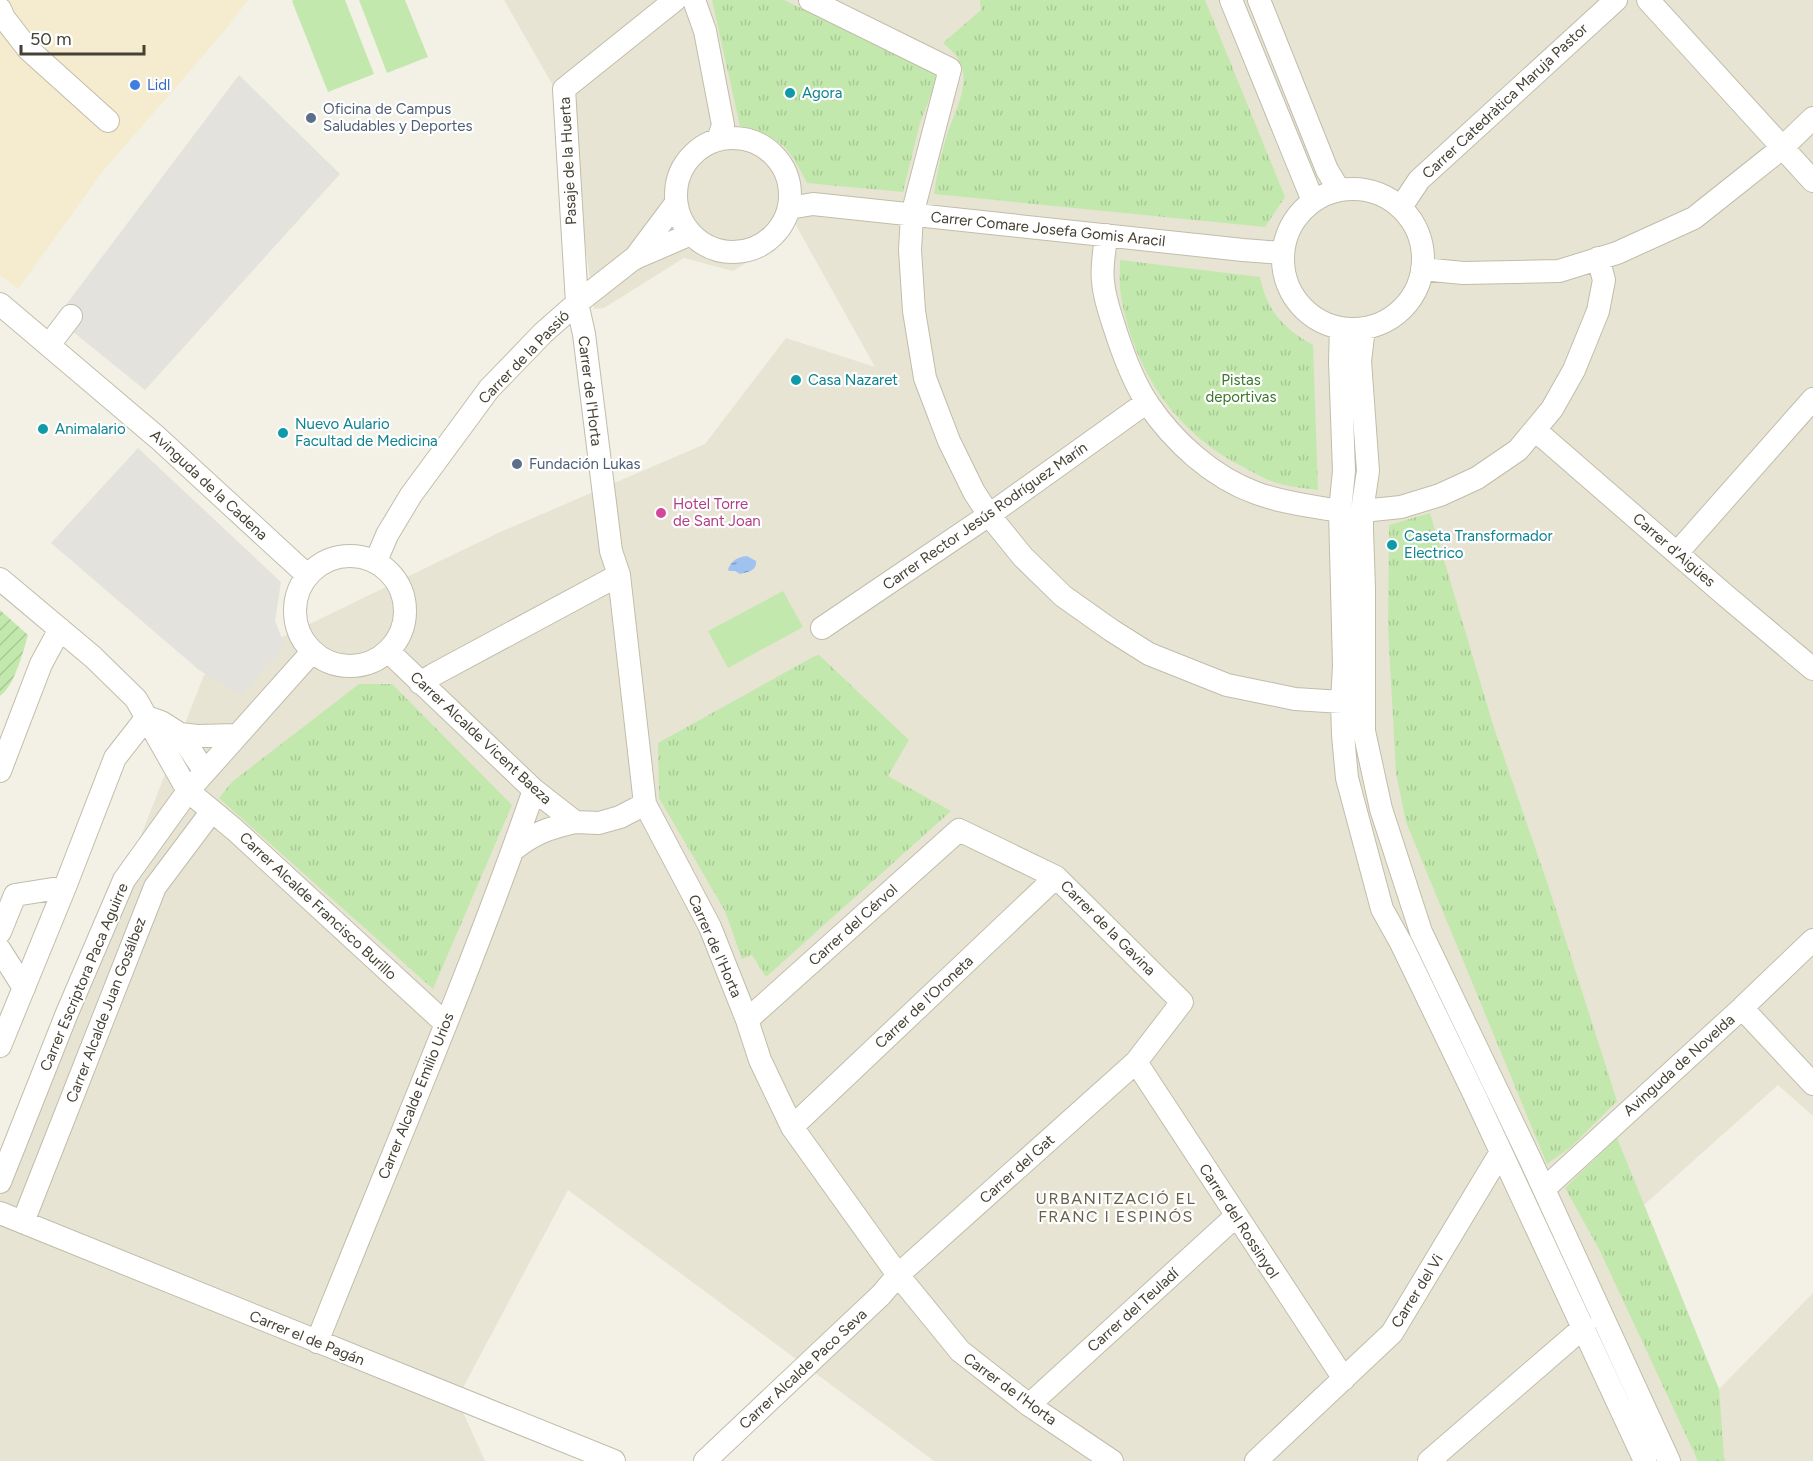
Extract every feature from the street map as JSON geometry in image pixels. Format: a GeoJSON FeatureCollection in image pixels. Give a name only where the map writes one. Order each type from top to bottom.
{"type":"FeatureCollection","features":[{"type":"Feature","properties":{"kind":"street","name":"Pasaje de la Huerta"},"geometry":{"type":"LineString","coordinates":[[577,303],[564,89],[675,0]]}},
{"type":"Feature","properties":{"kind":"street"},"geometry":{"type":"LineString","coordinates":[[694,0],[705,31],[725,134]]}},
{"type":"Feature","properties":{"kind":"street"},"geometry":{"type":"LineString","coordinates":[[810,0],[950,69],[912,215],[910,250],[914,311],[926,378],[949,441],[974,492],[989,515],[1023,557],[1063,596],[1149,654],[1227,685],[1295,699],[1342,702]]}},
{"type":"Feature","properties":{"kind":"street"},"geometry":{"type":"LineString","coordinates":[[1231,0],[1313,201]]}},
{"type":"Feature","properties":{"kind":"street"},"geometry":{"type":"LineString","coordinates":[[1259,0],[1327,170],[1339,190]]}},
{"type":"Feature","properties":{"kind":"street","name":"Carrer Catedràtica Maruja Pastor"},"geometry":{"type":"LineString","coordinates":[[1401,207],[1419,180],[1616,0]]}},
{"type":"Feature","properties":{"kind":"street"},"geometry":{"type":"LineString","coordinates":[[1648,0],[1813,181]]}},
{"type":"Feature","properties":{"kind":"street"},"geometry":{"type":"LineString","coordinates":[[0,9],[4,18],[28,49],[108,122]]}},
{"type":"Feature","properties":{"kind":"street"},"geometry":{"type":"LineString","coordinates":[[1422,269],[1463,273],[1559,271],[1617,253],[1694,218],[1782,148],[1813,118]]}},
{"type":"Feature","properties":{"kind":"street"},"geometry":{"type":"LineString","coordinates":[[725,134],[758,144],[772,153],[782,166],[789,182],[789,200],[778,230],[766,242],[750,250],[734,252],[717,250],[701,243],[691,234],[681,219],[676,202],[677,185],[683,168],[693,154],[725,134]]}},
{"type":"Feature","properties":{"kind":"street"},"geometry":{"type":"LineString","coordinates":[[1356,189],[1372,192],[1401,207],[1414,225],[1422,246],[1422,269],[1416,290],[1403,308],[1385,322],[1364,328],[1341,328],[1324,323],[1309,314],[1297,302],[1288,287],[1283,270],[1286,238],[1301,211],[1313,201],[1339,190],[1356,189]]}},
{"type":"Feature","properties":{"kind":"street","name":"Carrer Comare Josefa Gomis Aracil"},"geometry":{"type":"LineString","coordinates":[[789,200],[1283,253]]}},
{"type":"Feature","properties":{"kind":"street","name":"Carrer de la Passió"},"geometry":{"type":"LineString","coordinates":[[376,561],[387,535],[411,495],[489,389],[543,333],[633,259],[676,202]]}},
{"type":"Feature","properties":{"kind":"street","name":"Carrer de la Passió"},"geometry":{"type":"LineString","coordinates":[[633,259],[691,234]]}},
{"type":"Feature","properties":{"kind":"street"},"geometry":{"type":"LineString","coordinates":[[1106,235],[1102,278],[1105,300],[1122,351],[1147,402],[1163,425],[1189,451],[1222,477],[1255,493],[1295,504],[1351,511],[1401,507],[1440,495],[1477,478],[1516,453],[1552,409],[1574,370],[1598,311],[1604,280],[1598,258]]}},
{"type":"Feature","properties":{"kind":"street","name":"Carrer de l'Horta"},"geometry":{"type":"LineString","coordinates":[[577,303],[584,334],[611,551],[619,575],[645,804],[710,927],[747,1020],[760,1060],[792,1127],[898,1275],[960,1351],[1029,1405],[1112,1461]]}},
{"type":"Feature","properties":{"kind":"street","name":"Avinguda de la Cadena"},"geometry":{"type":"LineString","coordinates":[[0,304],[158,438],[307,575]]}},
{"type":"Feature","properties":{"kind":"street"},"geometry":{"type":"LineString","coordinates":[[49,345],[71,316]]}},
{"type":"Feature","properties":{"kind":"street"},"geometry":{"type":"LineString","coordinates":[[1341,328],[1344,471],[1351,511],[1364,731],[1381,809],[1421,932],[1544,1189],[1669,1461]]}},
{"type":"Feature","properties":{"kind":"street"},"geometry":{"type":"LineString","coordinates":[[1364,328],[1360,361],[1368,471],[1351,511],[1342,702],[1347,778],[1382,909],[1401,942],[1584,1327],[1645,1461]]}},
{"type":"Feature","properties":{"kind":"street"},"geometry":{"type":"LineString","coordinates":[[1677,553],[1813,399]]}},
{"type":"Feature","properties":{"kind":"street","name":"Carrer Rector Jesús Rodríguez Marín"},"geometry":{"type":"LineString","coordinates":[[822,628],[989,515],[1147,402]]}},
{"type":"Feature","properties":{"kind":"street","name":"Carrer d'Aigües"},"geometry":{"type":"LineString","coordinates":[[1535,430],[1813,669]]}},
{"type":"Feature","properties":{"kind":"street"},"geometry":{"type":"LineString","coordinates":[[345,555],[361,556],[376,561],[391,573],[401,588],[405,606],[405,622],[399,637],[388,651],[376,660],[360,665],[343,666],[327,661],[312,652],[302,639],[296,624],[294,608],[297,592],[307,575],[316,566],[330,559],[345,555]]}},
{"type":"Feature","properties":{"kind":"street"},"geometry":{"type":"LineString","coordinates":[[420,683],[619,575]]}},
{"type":"Feature","properties":{"kind":"street"},"geometry":{"type":"LineString","coordinates":[[0,579],[93,657],[136,699],[188,791]]}},
{"type":"Feature","properties":{"kind":"street"},"geometry":{"type":"LineString","coordinates":[[0,771],[41,664],[60,629]]}},
{"type":"Feature","properties":{"kind":"street","name":"Carrer Alcalde Vicent Baeza"},"geometry":{"type":"LineString","coordinates":[[388,651],[534,790],[575,822]]}},
{"type":"Feature","properties":{"kind":"street","name":"Carrer Escriptora Paca Aguirre"},"geometry":{"type":"LineString","coordinates":[[0,1182],[67,1013],[124,880],[188,791],[312,652]]}},
{"type":"Feature","properties":{"kind":"street"},"geometry":{"type":"LineString","coordinates":[[147,717],[161,722],[180,734],[205,772]]}},
{"type":"Feature","properties":{"kind":"street"},"geometry":{"type":"LineString","coordinates":[[3,1032],[24,988],[115,758],[147,717]]}},
{"type":"Feature","properties":{"kind":"street"},"geometry":{"type":"LineString","coordinates":[[180,734],[238,735]]}},
{"type":"Feature","properties":{"kind":"street","name":"Carrer Alcalde Emilio Urios"},"geometry":{"type":"LineString","coordinates":[[317,1342],[445,1023],[534,790]]}},
{"type":"Feature","properties":{"kind":"street","name":"Carrer Alcalde Francisco Burillo"},"geometry":{"type":"LineString","coordinates":[[188,791],[235,830],[445,1023]]}},
{"type":"Feature","properties":{"kind":"street"},"geometry":{"type":"LineString","coordinates":[[513,850],[531,836],[548,828],[575,822],[599,823],[620,817],[645,804]]}},
{"type":"Feature","properties":{"kind":"street","name":"Carrer Alcalde Juan Gosálbez"},"geometry":{"type":"LineString","coordinates":[[23,1222],[155,887],[212,811]]}},
{"type":"Feature","properties":{"kind":"street","name":"Carrer del Cérvol"},"geometry":{"type":"LineString","coordinates":[[747,1020],[959,830]]}},
{"type":"Feature","properties":{"kind":"street","name":"Carrer de la Gavina"},"geometry":{"type":"LineString","coordinates":[[959,830],[1056,878],[1182,1002],[1136,1062]]}},
{"type":"Feature","properties":{"kind":"street","name":"Carrer de l'Oroneta"},"geometry":{"type":"LineString","coordinates":[[792,1127],[1056,878]]}},
{"type":"Feature","properties":{"kind":"street"},"geometry":{"type":"LineString","coordinates":[[0,932],[15,895],[65,887]]}},
{"type":"Feature","properties":{"kind":"street","name":"Avinguda de Novelda"},"geometry":{"type":"LineString","coordinates":[[1544,1189],[1813,940]]}},
{"type":"Feature","properties":{"kind":"street"},"geometry":{"type":"LineString","coordinates":[[0,950],[24,988]]}},
{"type":"Feature","properties":{"kind":"street"},"geometry":{"type":"LineString","coordinates":[[1742,1008],[1813,1084]]}},
{"type":"Feature","properties":{"kind":"street","name":"Carrer del Rossinyol"},"geometry":{"type":"LineString","coordinates":[[1136,1062],[1344,1379]]}},
{"type":"Feature","properties":{"kind":"street","name":"Carrer del Gat"},"geometry":{"type":"LineString","coordinates":[[898,1275],[1136,1062]]}},
{"type":"Feature","properties":{"kind":"street","name":"Carrer del Vi"},"geometry":{"type":"LineString","coordinates":[[1256,1461],[1392,1333],[1501,1152]]}},
{"type":"Feature","properties":{"kind":"street","name":"Carrer el de Pagán"},"geometry":{"type":"LineString","coordinates":[[0,1213],[614,1461]]}},
{"type":"Feature","properties":{"kind":"street","name":"Carrer del Teuladí"},"geometry":{"type":"LineString","coordinates":[[1029,1405],[1236,1216]]}},
{"type":"Feature","properties":{"kind":"street","name":"Carrer Alcalde Paco Seva"},"geometry":{"type":"LineString","coordinates":[[705,1461],[872,1303],[898,1275]]}},
{"type":"Feature","properties":{"kind":"street"},"geometry":{"type":"LineString","coordinates":[[1429,1461],[1584,1327]]}},
{"type":"Feature","properties":{"kind":"shaded area"},"geometry":{"type":"Polygon","coordinates":[[[0,0],[248,0],[222,34],[103,171],[18,289],[0,275],[0,0]]]}},
{"type":"Feature","properties":{"kind":"shaded area"},"geometry":{"type":"Polygon","coordinates":[[[504,0],[1813,0],[1813,1116],[1778,1085],[1644,1205],[1719,1389],[1813,1293],[1813,1461],[934,1461],[568,1190],[457,1399],[485,1461],[0,1461],[0,1195],[204,675],[498,533],[705,444],[786,338],[875,367],[793,220],[775,245],[733,271],[684,258],[604,308],[594,309],[567,110],[504,0]]]}},
{"type":"Feature","properties":{"kind":"shaded area"},"geometry":{"type":"Polygon","coordinates":[[[239,75],[340,174],[145,390],[56,318],[239,75]]]}},
{"type":"Feature","properties":{"kind":"shaded area"},"geometry":{"type":"Polygon","coordinates":[[[138,448],[281,582],[275,621],[285,646],[241,696],[199,670],[51,543],[138,448]]]}},
{"type":"Feature","properties":{"kind":"green space"},"geometry":{"type":"Polygon","coordinates":[[[345,0],[374,74],[328,92],[292,1],[345,0]]]}},
{"type":"Feature","properties":{"kind":"green space"},"geometry":{"type":"Polygon","coordinates":[[[359,0],[405,0],[428,57],[387,73],[359,0]]]}},
{"type":"Feature","properties":{"kind":"green space"},"geometry":{"type":"Polygon","coordinates":[[[712,0],[784,0],[939,74],[920,123],[903,192],[807,183],[793,157],[777,141],[753,129],[740,126],[712,0]]]}},
{"type":"Feature","properties":{"kind":"green space"},"geometry":{"type":"Polygon","coordinates":[[[980,0],[1205,0],[1285,197],[1265,227],[934,194],[943,149],[963,88],[962,67],[953,52],[943,43],[981,10],[980,0]]]}},
{"type":"Feature","properties":{"kind":"green space","name":"Pistas deportivas"},"geometry":{"type":"Polygon","coordinates":[[[1120,260],[1260,277],[1267,300],[1278,317],[1293,332],[1313,345],[1318,490],[1273,482],[1261,476],[1220,454],[1179,418],[1162,398],[1136,350],[1121,297],[1120,260]]]}},
{"type":"Feature","properties":{"kind":"green space"},"geometry":{"type":"Polygon","coordinates":[[[1430,513],[1494,728],[1550,891],[1617,1101],[1571,1147],[1547,1164],[1406,822],[1396,773],[1388,628],[1389,525],[1430,513]]]}},
{"type":"Feature","properties":{"kind":"green space"},"geometry":{"type":"Polygon","coordinates":[[[783,591],[803,627],[728,668],[708,631],[783,591]]]}},
{"type":"Feature","properties":{"kind":"green space"},"geometry":{"type":"Polygon","coordinates":[[[0,610],[28,635],[14,676],[0,696],[0,610]]]}},
{"type":"Feature","properties":{"kind":"green space"},"geometry":{"type":"Polygon","coordinates":[[[819,655],[909,740],[888,776],[951,811],[766,977],[752,955],[742,959],[725,911],[659,798],[658,743],[819,655]]]}},
{"type":"Feature","properties":{"kind":"green space"},"geometry":{"type":"Polygon","coordinates":[[[359,684],[392,684],[512,805],[433,989],[219,798],[232,782],[359,684]]]}},
{"type":"Feature","properties":{"kind":"green space"},"geometry":{"type":"Polygon","coordinates":[[[1617,1138],[1719,1389],[1726,1461],[1698,1461],[1599,1249],[1565,1188],[1617,1138]]]}},
{"type":"Feature","properties":{"kind":"water"},"geometry":{"type":"Polygon","coordinates":[[[747,556],[756,561],[753,569],[740,574],[729,571],[733,561],[747,556]]]}},
{"type":"Feature","properties":{"kind":"place","name":"Lidl"},"geometry":{"type":"Point","coordinates":[135,85]}},
{"type":"Feature","properties":{"kind":"place","name":"Agora"},"geometry":{"type":"Point","coordinates":[790,93]}},
{"type":"Feature","properties":{"kind":"place","name":"Oficina de Campus Saludables y Deportes"},"geometry":{"type":"Point","coordinates":[311,118]}},
{"type":"Feature","properties":{"kind":"place","name":"Casa Nazaret"},"geometry":{"type":"Point","coordinates":[796,380]}},
{"type":"Feature","properties":{"kind":"place","name":"Animalario"},"geometry":{"type":"Point","coordinates":[43,429]}},
{"type":"Feature","properties":{"kind":"place","name":"Nuevo Aulario Facultad de Medicina"},"geometry":{"type":"Point","coordinates":[283,433]}},
{"type":"Feature","properties":{"kind":"place","name":"Fundación Lukas"},"geometry":{"type":"Point","coordinates":[517,464]}},
{"type":"Feature","properties":{"kind":"place","name":"Hotel Torre de Sant Joan"},"geometry":{"type":"Point","coordinates":[661,513]}},
{"type":"Feature","properties":{"kind":"place","name":"Caseta Transformador Electrico"},"geometry":{"type":"Point","coordinates":[1392,545]}},
{"type":"Feature","properties":{"kind":"district","name":"URBANITZACIÓ EL FRANC I ESPINÓS"},"geometry":{"type":"Point","coordinates":[1116,1207]}}]}
